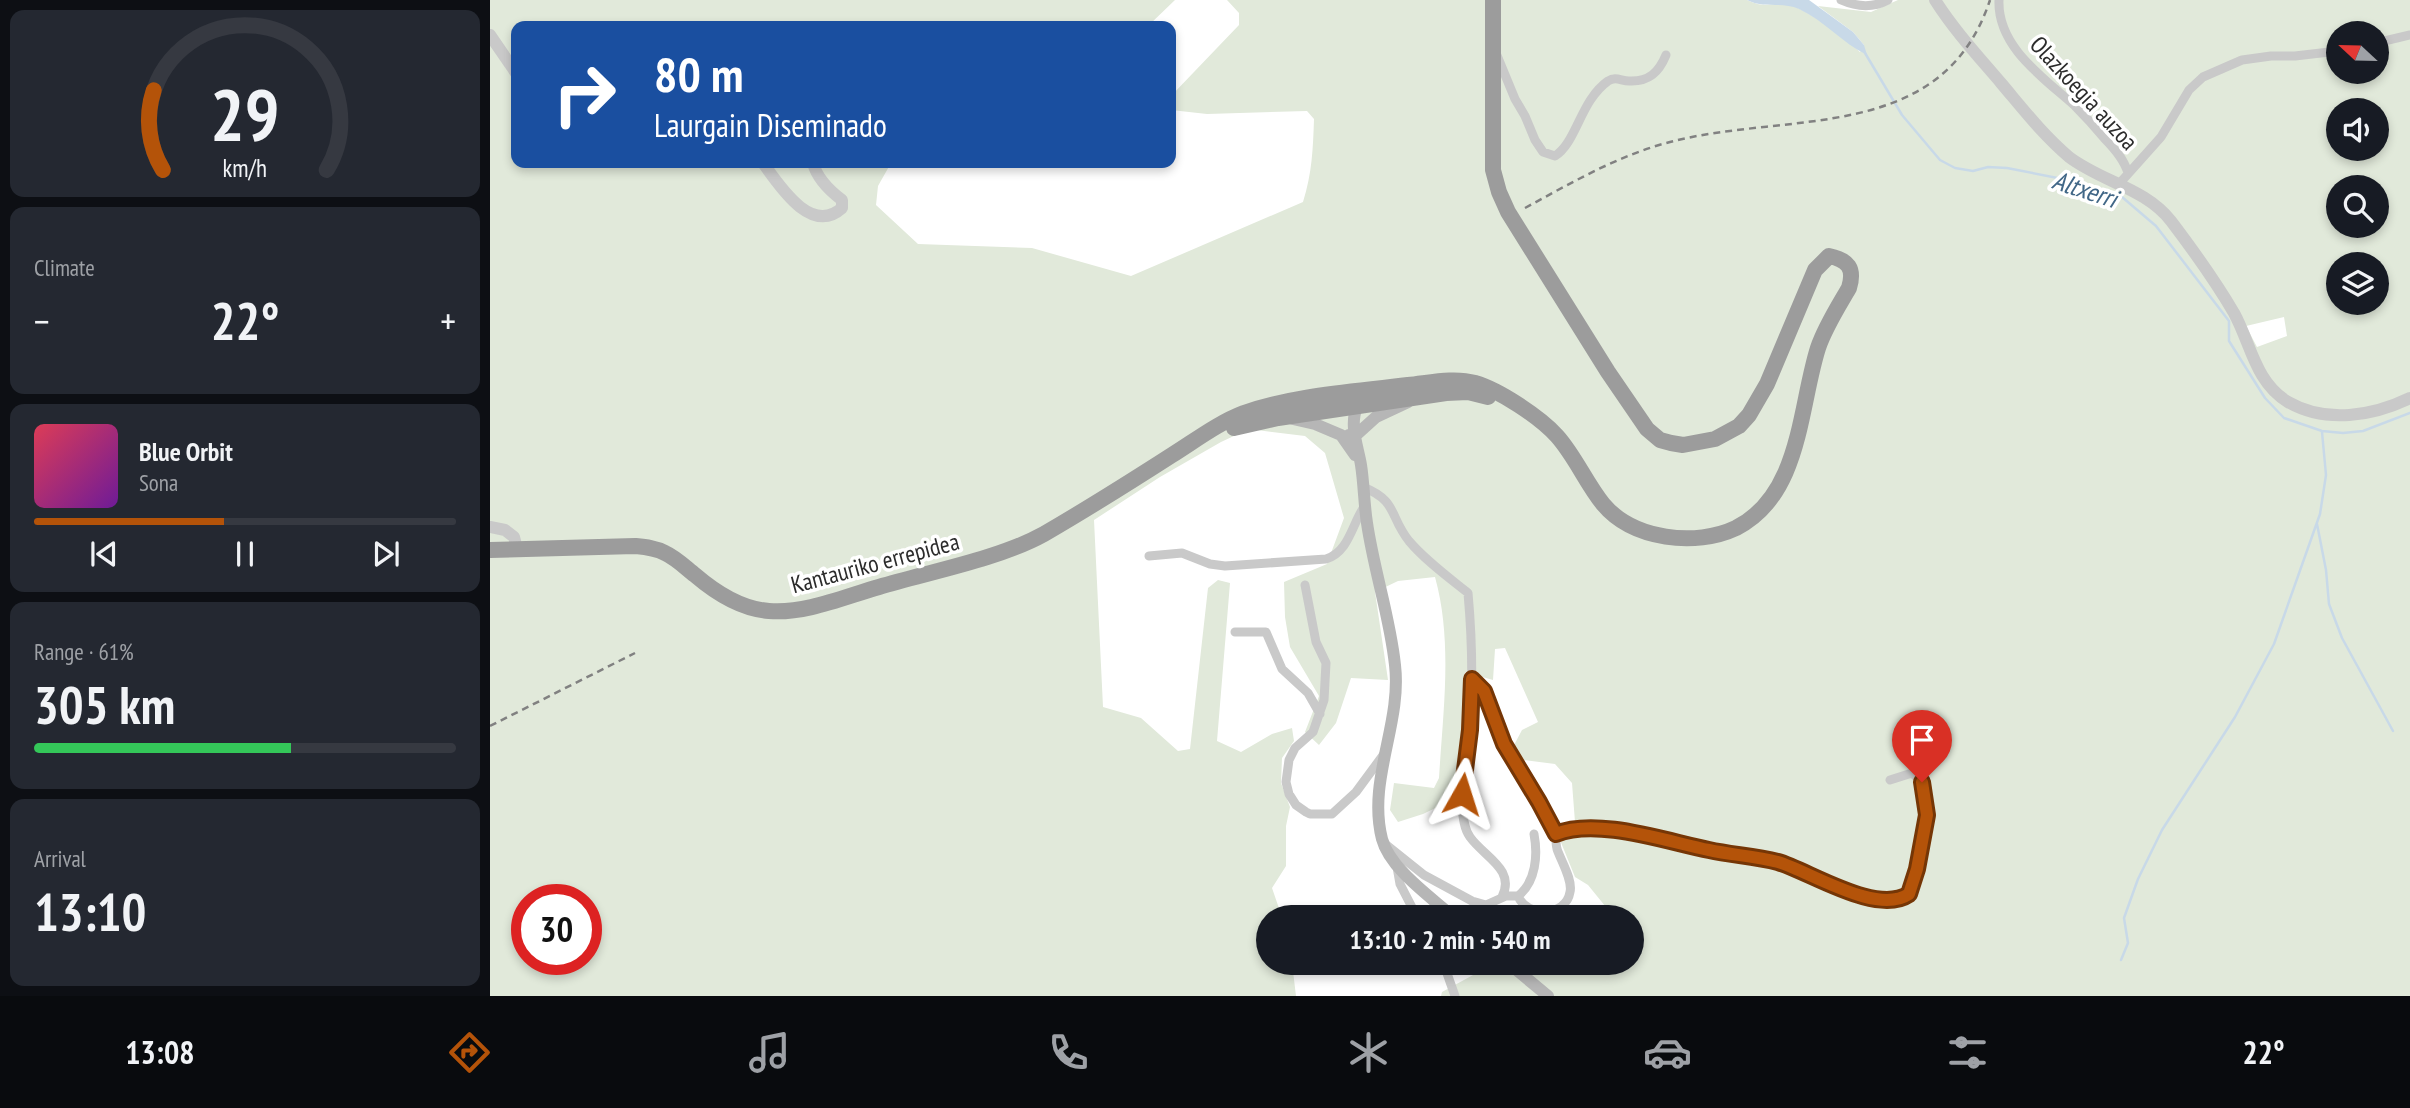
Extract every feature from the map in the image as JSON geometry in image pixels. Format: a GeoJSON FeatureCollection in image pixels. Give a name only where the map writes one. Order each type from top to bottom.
{"type":"FeatureCollection","features":[{"type":"Feature","properties":{"kind":"highway"},"geometry":{"type":"LineString","coordinates":[[1280,411],[1414,392],[1446,381],[1470,381],[1488,387],[1554,433],[1606,508],[1623,521],[1644,531],[1669,537],[1696,539],[1736,528],[1763,508],[1784,475],[1801,424],[1819,345],[1849,288],[1851,273],[1846,261],[1829,256],[1815,270],[1759,400],[1739,426],[1725,435],[1704,442],[1683,445],[1660,440],[1647,429],[1608,372],[1508,212],[1499,192],[1493,170],[1493,0]]}},
{"type":"Feature","properties":{"kind":"highway"},"geometry":{"type":"LineString","coordinates":[[1280,411],[1341,400],[1357,407],[1360,400],[1367,396],[1414,392]]}},
{"type":"Feature","properties":{"kind":"highway","name":"Kantauriko errepidea"},"geometry":{"type":"LineString","coordinates":[[490,550],[635,546],[652,548],[666,553],[733,601],[755,609],[787,611],[822,604],[1019,547],[1177,452],[1280,411]]}},
{"type":"Feature","properties":{"kind":"main road"},"geometry":{"type":"LineString","coordinates":[[1280,411],[1341,435],[1359,433],[1376,417],[1414,392]]}},
{"type":"Feature","properties":{"kind":"main road"},"geometry":{"type":"LineString","coordinates":[[1357,407],[1361,413],[1359,433],[1365,505],[1396,668],[1395,711],[1377,802],[1383,842],[1397,865],[1440,905]]}},
{"type":"Feature","properties":{"kind":"main road"},"geometry":{"type":"LineString","coordinates":[[1341,435],[1361,465]]}},
{"type":"Feature","properties":{"kind":"main road"},"geometry":{"type":"LineString","coordinates":[[1523,975],[1548,996]]}},
{"type":"Feature","properties":{"kind":"street"},"geometry":{"type":"LineString","coordinates":[[1841,0],[1867,6],[1888,0]]}},
{"type":"Feature","properties":{"kind":"street"},"geometry":{"type":"LineString","coordinates":[[1935,0],[1954,28],[2041,131],[2078,163],[2150,199],[2171,222],[2230,306],[2265,382],[2285,400],[2298,408],[2313,412],[2348,415],[2384,408],[2410,398]]}},
{"type":"Feature","properties":{"kind":"street","name":"Olazkoegia auzoa"},"geometry":{"type":"LineString","coordinates":[[1999,0],[2003,23],[2017,50],[2116,150],[2129,173]]}},
{"type":"Feature","properties":{"kind":"street"},"geometry":{"type":"LineString","coordinates":[[490,35],[511,66]]}},
{"type":"Feature","properties":{"kind":"street"},"geometry":{"type":"LineString","coordinates":[[2389,40],[2410,35]]}},
{"type":"Feature","properties":{"kind":"street"},"geometry":{"type":"LineString","coordinates":[[1494,48],[1535,140],[1543,152],[1555,156],[1566,145],[1588,102],[1608,82],[1614,78],[1630,82],[1649,78],[1658,71],[1666,55]]}},
{"type":"Feature","properties":{"kind":"street","name":"Olazkoegia auzoa"},"geometry":{"type":"LineString","coordinates":[[2119,184],[2161,137],[2189,90],[2203,77],[2242,60],[2326,53]]}},
{"type":"Feature","properties":{"kind":"street"},"geometry":{"type":"LineString","coordinates":[[767,168],[800,209],[814,215],[827,216],[836,213],[842,208],[842,201],[832,193],[814,168]]}},
{"type":"Feature","properties":{"kind":"street"},"geometry":{"type":"LineString","coordinates":[[1363,487],[1384,498],[1410,542],[1468,593],[1472,679],[1470,730],[1462,780],[1462,807],[1468,835],[1502,869],[1506,877],[1506,890],[1502,897]]}},
{"type":"Feature","properties":{"kind":"street"},"geometry":{"type":"LineString","coordinates":[[1149,556],[1182,553],[1210,564],[1225,566],[1251,562],[1326,559],[1333,557],[1345,544],[1365,505]]}},
{"type":"Feature","properties":{"kind":"street"},"geometry":{"type":"LineString","coordinates":[[490,527],[505,530],[514,537],[517,549]]}},
{"type":"Feature","properties":{"kind":"street"},"geometry":{"type":"LineString","coordinates":[[1305,585],[1316,642],[1326,663],[1324,700],[1312,732],[1295,748],[1287,771],[1289,794],[1296,804],[1310,814],[1332,814],[1347,802],[1385,752]]}},
{"type":"Feature","properties":{"kind":"street"},"geometry":{"type":"LineString","coordinates":[[1234,632],[1266,632],[1282,669],[1308,693],[1320,714]]}},
{"type":"Feature","properties":{"kind":"street"},"geometry":{"type":"LineString","coordinates":[[1472,679],[1484,691],[1504,744],[1556,834],[1556,846],[1570,885],[1567,901],[1561,907],[1545,912],[1535,911],[1521,904],[1518,896]]}},
{"type":"Feature","properties":{"kind":"street"},"geometry":{"type":"LineString","coordinates":[[1556,834],[1582,830],[1649,835],[1704,849],[1774,861],[1850,894],[1898,898],[1909,894],[1912,886],[1927,815],[1922,782],[1912,773],[1890,780]]}},
{"type":"Feature","properties":{"kind":"street"},"geometry":{"type":"LineString","coordinates":[[1383,842],[1424,876],[1472,901],[1486,905],[1502,897],[1518,896],[1524,892],[1536,861],[1534,834]]}},
{"type":"Feature","properties":{"kind":"street"},"geometry":{"type":"LineString","coordinates":[[1397,865],[1399,884],[1410,905]]}},
{"type":"Feature","properties":{"kind":"street"},"geometry":{"type":"LineString","coordinates":[[1448,975],[1455,996]]}},
{"type":"Feature","properties":{"kind":"green space"},"geometry":{"type":"Polygon","coordinates":[[[490,0],[1175,0],[1153,21],[511,21],[511,168],[888,168],[878,186],[876,205],[918,244],[1032,248],[1131,276],[1303,202],[1310,171],[1314,130],[1314,119],[1307,111],[1207,114],[1176,111],[1176,91],[1239,25],[1239,13],[1227,0],[1747,0],[1762,5],[1785,4],[1803,10],[1860,52],[1864,45],[1853,32],[1818,6],[1871,12],[1898,0],[2410,0],[2410,996],[1441,996],[1442,992],[1473,975],[1644,975],[1644,905],[1604,905],[1588,885],[1575,877],[1560,840],[1564,826],[1575,822],[1572,783],[1555,764],[1524,760],[1513,747],[1522,730],[1538,722],[1505,648],[1495,649],[1493,680],[1465,672],[1464,730],[1452,800],[1398,822],[1390,810],[1394,783],[1434,788],[1439,778],[1445,651],[1441,602],[1435,577],[1398,581],[1375,592],[1388,680],[1351,678],[1336,723],[1319,745],[1305,732],[1319,696],[1290,647],[1285,617],[1284,582],[1327,564],[1344,518],[1325,453],[1305,436],[1249,429],[1160,477],[1094,520],[1103,707],[1141,718],[1178,751],[1190,749],[1208,588],[1218,580],[1230,583],[1217,741],[1241,752],[1272,734],[1292,728],[1294,741],[1282,758],[1281,783],[1290,807],[1286,826],[1286,866],[1272,888],[1278,905],[1256,905],[1256,975],[1293,975],[1296,996],[490,996],[490,0]],[[2284,317],[2246,326],[2257,347],[2287,336],[2284,317]]]}},
{"type":"Feature","properties":{"kind":"water"},"geometry":{"type":"Polygon","coordinates":[[[1747,0],[1809,0],[1853,32],[1864,45],[1867,55],[1799,9],[1747,0]]]}},
{"type":"Feature","properties":{"kind":"waterway","name":"Altxerri"},"geometry":{"type":"LineString","coordinates":[[1865,53],[1902,115],[1940,160],[1955,168],[1973,171],[1988,167],[2007,168],[2078,182],[2122,197],[2156,226],[2229,321],[2229,341],[2265,398],[2284,418],[2322,431],[2343,433],[2363,431],[2410,413]]}},
{"type":"Feature","properties":{"kind":"waterway"},"geometry":{"type":"LineString","coordinates":[[2121,960],[2128,943],[2124,918],[2138,879],[2162,830],[2235,717],[2274,644],[2320,514],[2326,475],[2322,432]]}},
{"type":"Feature","properties":{"kind":"waterway"},"geometry":{"type":"LineString","coordinates":[[2317,524],[2329,604],[2342,638],[2393,731]]}},
{"type":"Feature","properties":{"kind":"railway"},"geometry":{"type":"LineString","coordinates":[[1525,208],[1614,162],[1670,142],[1715,133],[1856,114],[1899,100],[1936,79],[1967,46],[1990,0]]}},
{"type":"Feature","properties":{"kind":"railway"},"geometry":{"type":"LineString","coordinates":[[490,726],[635,653]]}},
{"type":"Feature","properties":{"kind":"route"},"geometry":{"type":"LineString","coordinates":[[1462,794],[1470,730],[1472,679],[1484,691],[1504,744],[1556,834],[1563,831],[1607,830],[1649,835],[1704,849],[1774,861],[1850,894],[1893,899],[1909,894],[1917,869],[1927,815],[1922,782]]}}]}
